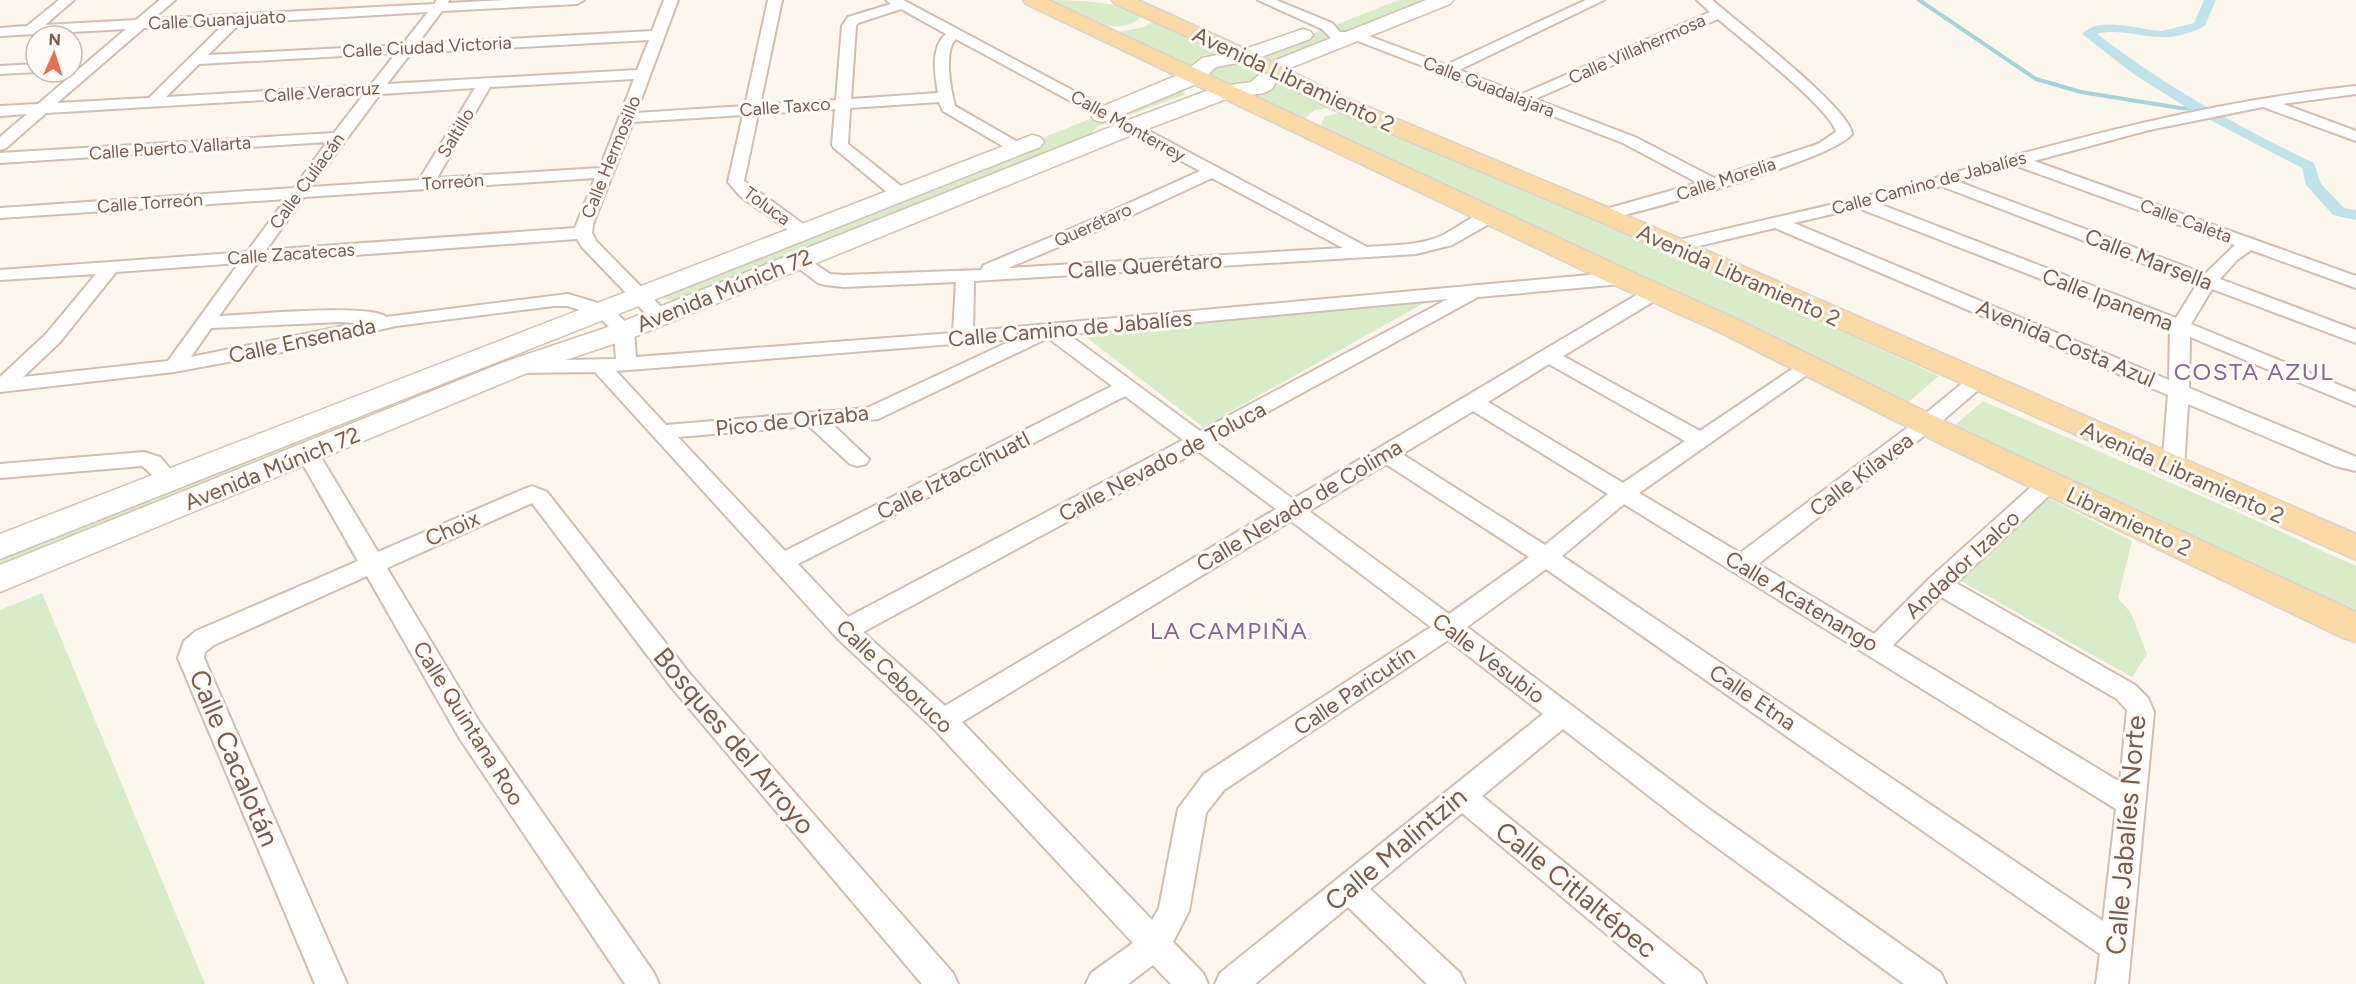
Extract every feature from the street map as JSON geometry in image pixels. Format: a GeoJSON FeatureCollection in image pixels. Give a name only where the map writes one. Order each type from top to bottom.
{"type":"FeatureCollection","features":[{"type":"Feature","properties":{"kind":"main road","name":"Avenida Libramiento 2"},"geometry":{"type":"LineString","coordinates":[[1033,0],[1622,278],[1657,291],[1914,418]]}},
{"type":"Feature","properties":{"kind":"main road","name":"Avenida Libramiento 2"},"geometry":{"type":"LineString","coordinates":[[1122,0],[1246,56],[1355,110],[1605,215],[2356,548]]}},
{"type":"Feature","properties":{"kind":"main road","name":"Avenida Múnich 72"},"geometry":{"type":"LineString","coordinates":[[0,579],[517,367],[624,331],[650,306],[804,233],[1106,113],[1193,76],[1209,62],[1246,56],[1392,0]]}},
{"type":"Feature","properties":{"kind":"main road","name":"Avenida Múnich 72"},"geometry":{"type":"LineString","coordinates":[[0,547],[604,311],[650,306],[797,260],[1131,127],[1225,92],[1256,88],[1264,84],[1274,70],[1443,0]]}},
{"type":"Feature","properties":{"kind":"main road"},"geometry":{"type":"LineString","coordinates":[[1096,29],[1128,28],[1147,20],[1150,13]]}},
{"type":"Feature","properties":{"kind":"main road"},"geometry":{"type":"LineString","coordinates":[[1312,133],[1315,121],[1320,116],[1355,110]]}},
{"type":"Feature","properties":{"kind":"main road","name":"Libramiento 2"},"geometry":{"type":"LineString","coordinates":[[1914,418],[2348,624]]}},
{"type":"Feature","properties":{"kind":"street"},"geometry":{"type":"LineString","coordinates":[[38,24],[67,0]]}},
{"type":"Feature","properties":{"kind":"street"},"geometry":{"type":"LineString","coordinates":[[0,145],[91,64],[168,0]]}},
{"type":"Feature","properties":{"kind":"street"},"geometry":{"type":"LineString","coordinates":[[330,14],[342,0]]}},
{"type":"Feature","properties":{"kind":"street","name":"Calle Guanajuato"},"geometry":{"type":"LineString","coordinates":[[84,27],[330,14],[441,4],[577,0]]}},
{"type":"Feature","properties":{"kind":"street","name":"Calle Hermosillo"},"geometry":{"type":"LineString","coordinates":[[650,306],[588,243],[583,233],[584,224],[671,0]]}},
{"type":"Feature","properties":{"kind":"street","name":"Toluca"},"geometry":{"type":"LineString","coordinates":[[775,0],[736,177],[737,185],[804,233]]}},
{"type":"Feature","properties":{"kind":"street","name":"Calle Guadalajara"},"geometry":{"type":"LineString","coordinates":[[1265,0],[1327,26],[1337,35],[1356,36],[1629,140],[1712,184]]}},
{"type":"Feature","properties":{"kind":"street"},"geometry":{"type":"LineString","coordinates":[[1445,71],[1598,0]]}},
{"type":"Feature","properties":{"kind":"street"},"geometry":{"type":"LineString","coordinates":[[1704,0],[1719,13]]}},
{"type":"Feature","properties":{"kind":"street"},"geometry":{"type":"LineString","coordinates":[[897,2],[850,22],[840,145],[900,194]]}},
{"type":"Feature","properties":{"kind":"street","name":"Calle Monterrey"},"geometry":{"type":"LineString","coordinates":[[897,2],[1363,252]]}},
{"type":"Feature","properties":{"kind":"street","name":"Calle Culiacán"},"geometry":{"type":"LineString","coordinates":[[174,366],[339,136],[441,4]]}},
{"type":"Feature","properties":{"kind":"street","name":"Calle Villahermosa"},"geometry":{"type":"LineString","coordinates":[[1521,100],[1719,13]]}},
{"type":"Feature","properties":{"kind":"street","name":"Calle Morelia"},"geometry":{"type":"LineString","coordinates":[[1605,215],[1712,184],[1824,147],[1844,134],[1844,129],[1837,118],[1817,98],[1719,13]]}},
{"type":"Feature","properties":{"kind":"street"},"geometry":{"type":"LineString","coordinates":[[153,102],[236,19]]}},
{"type":"Feature","properties":{"kind":"street","name":"Calle Guanajuato"},"geometry":{"type":"LineString","coordinates":[[0,32],[24,30]]}},
{"type":"Feature","properties":{"kind":"street"},"geometry":{"type":"LineString","coordinates":[[958,34],[949,38],[944,48],[945,97],[948,108],[1017,148]]}},
{"type":"Feature","properties":{"kind":"street","name":"Calle Ciudad Victoria"},"geometry":{"type":"LineString","coordinates":[[196,60],[658,35]]}},
{"type":"Feature","properties":{"kind":"street"},"geometry":{"type":"LineString","coordinates":[[84,64],[91,64]]}},
{"type":"Feature","properties":{"kind":"street"},"geometry":{"type":"LineString","coordinates":[[0,70],[24,69]]}},
{"type":"Feature","properties":{"kind":"street","name":"Calle Veracruz"},"geometry":{"type":"LineString","coordinates":[[0,111],[643,74]]}},
{"type":"Feature","properties":{"kind":"street","name":"Saltillo"},"geometry":{"type":"LineString","coordinates":[[425,184],[486,82]]}},
{"type":"Feature","properties":{"kind":"street","name":"Calle Camino de Jabalíes"},"geometry":{"type":"LineString","coordinates":[[1673,247],[1942,181],[2041,152],[2214,110],[2267,103],[2302,95],[2356,90]]}},
{"type":"Feature","properties":{"kind":"street"},"geometry":{"type":"LineString","coordinates":[[2334,92],[2356,100]]}},
{"type":"Feature","properties":{"kind":"street","name":"Calle Taxco"},"geometry":{"type":"LineString","coordinates":[[626,118],[945,97]]}},
{"type":"Feature","properties":{"kind":"street"},"geometry":{"type":"LineString","coordinates":[[2267,103],[2356,136]]}},
{"type":"Feature","properties":{"kind":"street","name":"Calle Puerto Vallarta"},"geometry":{"type":"LineString","coordinates":[[0,158],[339,136]]}},
{"type":"Feature","properties":{"kind":"street","name":"Calle Caleta"},"geometry":{"type":"LineString","coordinates":[[2016,160],[2356,282]]}},
{"type":"Feature","properties":{"kind":"street","name":"Torreón"},"geometry":{"type":"LineString","coordinates":[[299,193],[606,172]]}},
{"type":"Feature","properties":{"kind":"street","name":"Querétaro"},"geometry":{"type":"LineString","coordinates":[[970,276],[1100,223],[1211,172]]}},
{"type":"Feature","properties":{"kind":"street","name":"Calle Marsella"},"geometry":{"type":"LineString","coordinates":[[1942,181],[2356,337]]}},
{"type":"Feature","properties":{"kind":"street","name":"Calle Torreón"},"geometry":{"type":"LineString","coordinates":[[0,213],[299,193]]}},
{"type":"Feature","properties":{"kind":"street","name":"Calle Ipanema"},"geometry":{"type":"LineString","coordinates":[[1859,202],[2180,326],[2356,400]]}},
{"type":"Feature","properties":{"kind":"street","name":"Calle Querétaro"},"geometry":{"type":"LineString","coordinates":[[797,260],[825,279],[833,280],[970,276],[1363,252],[1432,247],[1490,216]]}},
{"type":"Feature","properties":{"kind":"street","name":"Avenida Costa Azul"},"geometry":{"type":"LineString","coordinates":[[1776,222],[2343,461],[2356,464]]}},
{"type":"Feature","properties":{"kind":"street","name":"Calle Zacatecas"},"geometry":{"type":"LineString","coordinates":[[0,275],[583,233]]}},
{"type":"Feature","properties":{"kind":"street"},"geometry":{"type":"LineString","coordinates":[[2173,468],[2179,390],[2180,326],[2208,281],[2231,256],[2248,243]]}},
{"type":"Feature","properties":{"kind":"street"},"geometry":{"type":"LineString","coordinates":[[1,386],[53,338],[110,268]]}},
{"type":"Feature","properties":{"kind":"street"},"geometry":{"type":"LineString","coordinates":[[963,338],[970,276]]}},
{"type":"Feature","properties":{"kind":"street","name":"Calle Camino de Jabalíes"},"geometry":{"type":"LineString","coordinates":[[517,367],[600,366],[963,338],[1622,278]]}},
{"type":"Feature","properties":{"kind":"street","name":"Calle Nevado de Toluca"},"geometry":{"type":"LineString","coordinates":[[845,630],[1479,291]]}},
{"type":"Feature","properties":{"kind":"street","name":"Calle Nevado de Colima"},"geometry":{"type":"LineString","coordinates":[[943,720],[1657,291]]}},
{"type":"Feature","properties":{"kind":"street","name":"Calle Ensenada"},"geometry":{"type":"LineString","coordinates":[[1,386],[122,374],[174,366],[326,337],[396,320],[554,300],[568,300],[604,311]]}},
{"type":"Feature","properties":{"kind":"street"},"geometry":{"type":"LineString","coordinates":[[604,311],[624,331],[626,364]]}},
{"type":"Feature","properties":{"kind":"street"},"geometry":{"type":"LineString","coordinates":[[205,322],[340,316],[396,320]]}},
{"type":"Feature","properties":{"kind":"street","name":"Calle Vesubio"},"geometry":{"type":"LineString","coordinates":[[1050,330],[1292,509],[1700,818],[1930,984]]}},
{"type":"Feature","properties":{"kind":"street","name":"Pico de Orizaba"},"geometry":{"type":"LineString","coordinates":[[659,432],[871,414],[1050,330]]}},
{"type":"Feature","properties":{"kind":"street"},"geometry":{"type":"LineString","coordinates":[[1549,356],[1700,440]]}},
{"type":"Feature","properties":{"kind":"street","name":"Calle Paricutín"},"geometry":{"type":"LineString","coordinates":[[1154,946],[1174,911],[1192,809],[1214,782],[1449,627],[1546,557],[1624,492],[1810,365]]}},
{"type":"Feature","properties":{"kind":"street","name":"Calle Ceboruco"},"geometry":{"type":"LineString","coordinates":[[600,366],[845,630],[943,720],[1192,984]]}},
{"type":"Feature","properties":{"kind":"street","name":"Calle Kilavea"},"geometry":{"type":"LineString","coordinates":[[1742,565],[1914,418],[1978,380]]}},
{"type":"Feature","properties":{"kind":"street","name":"Calle Iztaccíhuatl"},"geometry":{"type":"LineString","coordinates":[[781,562],[1126,387]]}},
{"type":"Feature","properties":{"kind":"street","name":"Calle Acatenango"},"geometry":{"type":"LineString","coordinates":[[1472,401],[2131,803]]}},
{"type":"Feature","properties":{"kind":"street"},"geometry":{"type":"LineString","coordinates":[[815,420],[858,459]]}},
{"type":"Feature","properties":{"kind":"street","name":"Calle Quintana Roo"},"geometry":{"type":"LineString","coordinates":[[308,454],[470,731],[643,984]]}},
{"type":"Feature","properties":{"kind":"street","name":"Calle Etna"},"geometry":{"type":"LineString","coordinates":[[1386,454],[1546,557],[2117,948]]}},
{"type":"Feature","properties":{"kind":"street"},"geometry":{"type":"LineString","coordinates":[[0,471],[144,459],[152,462],[169,480]]}},
{"type":"Feature","properties":{"kind":"street","name":"Andador Izalco"},"geometry":{"type":"LineString","coordinates":[[1876,646],[1939,584],[2049,483]]}},
{"type":"Feature","properties":{"kind":"street","name":"Choix"},"geometry":{"type":"LineString","coordinates":[[372,563],[532,494]]}},
{"type":"Feature","properties":{"kind":"street","name":"Bosques del Arroyo"},"geometry":{"type":"LineString","coordinates":[[532,494],[539,497],[681,681],[942,984]]}},
{"type":"Feature","properties":{"kind":"street","name":"Calle Cacalotán"},"geometry":{"type":"LineString","coordinates":[[331,984],[191,658],[193,648],[206,638],[372,563]]}},
{"type":"Feature","properties":{"kind":"street","name":"Calle Jabalíes Norte"},"geometry":{"type":"LineString","coordinates":[[1939,584],[2126,692],[2139,705],[2141,712],[2112,984]]}},
{"type":"Feature","properties":{"kind":"street","name":"Calle Malintzin"},"geometry":{"type":"LineString","coordinates":[[1231,984],[1562,714]]}},
{"type":"Feature","properties":{"kind":"street","name":"Calle Citlaltépec"},"geometry":{"type":"LineString","coordinates":[[1461,795],[1690,984]]}},
{"type":"Feature","properties":{"kind":"street"},"geometry":{"type":"LineString","coordinates":[[1349,889],[1449,984]]}},
{"type":"Feature","properties":{"kind":"street"},"geometry":{"type":"LineString","coordinates":[[1102,984],[1154,946]]}},
{"type":"Feature","properties":{"kind":"green space"},"geometry":{"type":"Polygon","coordinates":[[[1037,0],[1109,4],[1134,11],[1141,16],[1132,23],[1120,26],[1105,25],[1075,17],[1037,0]]]}},
{"type":"Feature","properties":{"kind":"green space"},"geometry":{"type":"Polygon","coordinates":[[[1399,0],[1431,0],[1276,61],[1265,56],[1266,52],[1399,0]]]}},
{"type":"Feature","properties":{"kind":"green space"},"geometry":{"type":"Polygon","coordinates":[[[1154,21],[1228,54],[1186,68],[1114,33],[1144,27],[1154,21]]]}},
{"type":"Feature","properties":{"kind":"green space"},"geometry":{"type":"Polygon","coordinates":[[[1235,61],[1256,68],[1260,75],[1254,80],[1241,84],[1206,77],[1207,69],[1235,61]]]}},
{"type":"Feature","properties":{"kind":"green space"},"geometry":{"type":"Polygon","coordinates":[[[1282,80],[1336,107],[1315,110],[1298,124],[1240,94],[1282,80]]]}},
{"type":"Feature","properties":{"kind":"green space"},"geometry":{"type":"Polygon","coordinates":[[[1165,89],[1182,90],[1185,95],[1098,126],[1088,136],[696,292],[673,300],[664,299],[662,295],[665,289],[1165,89]]]}},
{"type":"Feature","properties":{"kind":"green space"},"geometry":{"type":"Polygon","coordinates":[[[1347,113],[1608,225],[1939,376],[1905,405],[1325,137],[1321,124],[1325,116],[1347,113]]]}},
{"type":"Feature","properties":{"kind":"green space"},"geometry":{"type":"Polygon","coordinates":[[[1424,303],[1203,427],[1082,334],[1424,303]]]}},
{"type":"Feature","properties":{"kind":"green space"},"geometry":{"type":"Polygon","coordinates":[[[595,320],[592,325],[0,571],[0,551],[595,320]]]}},
{"type":"Feature","properties":{"kind":"green space"},"geometry":{"type":"Polygon","coordinates":[[[1983,401],[2356,566],[2356,624],[1947,432],[1983,401]]]}},
{"type":"Feature","properties":{"kind":"green space"},"geometry":{"type":"Polygon","coordinates":[[[2040,494],[2132,541],[2118,598],[2131,613],[2147,654],[2132,677],[1950,575],[2040,494]]]}},
{"type":"Feature","properties":{"kind":"green space"},"geometry":{"type":"Polygon","coordinates":[[[42,593],[205,984],[0,984],[0,610],[42,593]]]}},
{"type":"Feature","properties":{"kind":"waterway"},"geometry":{"type":"LineString","coordinates":[[1919,0],[2036,79],[2081,92],[2180,108],[2200,109]]}},
{"type":"Feature","properties":{"kind":"waterway"},"geometry":{"type":"LineString","coordinates":[[2210,0],[2199,25],[2176,33],[2162,35],[2103,29],[2088,34],[2167,90],[2251,138],[2309,166],[2314,185],[2339,212],[2356,215]]}},
{"type":"Feature","properties":{"kind":"district","name":"COSTA AZUL"},"geometry":{"type":"Point","coordinates":[2254,372]}},
{"type":"Feature","properties":{"kind":"district","name":"LA CAMPIÑA"},"geometry":{"type":"Point","coordinates":[1229,631]}}]}
